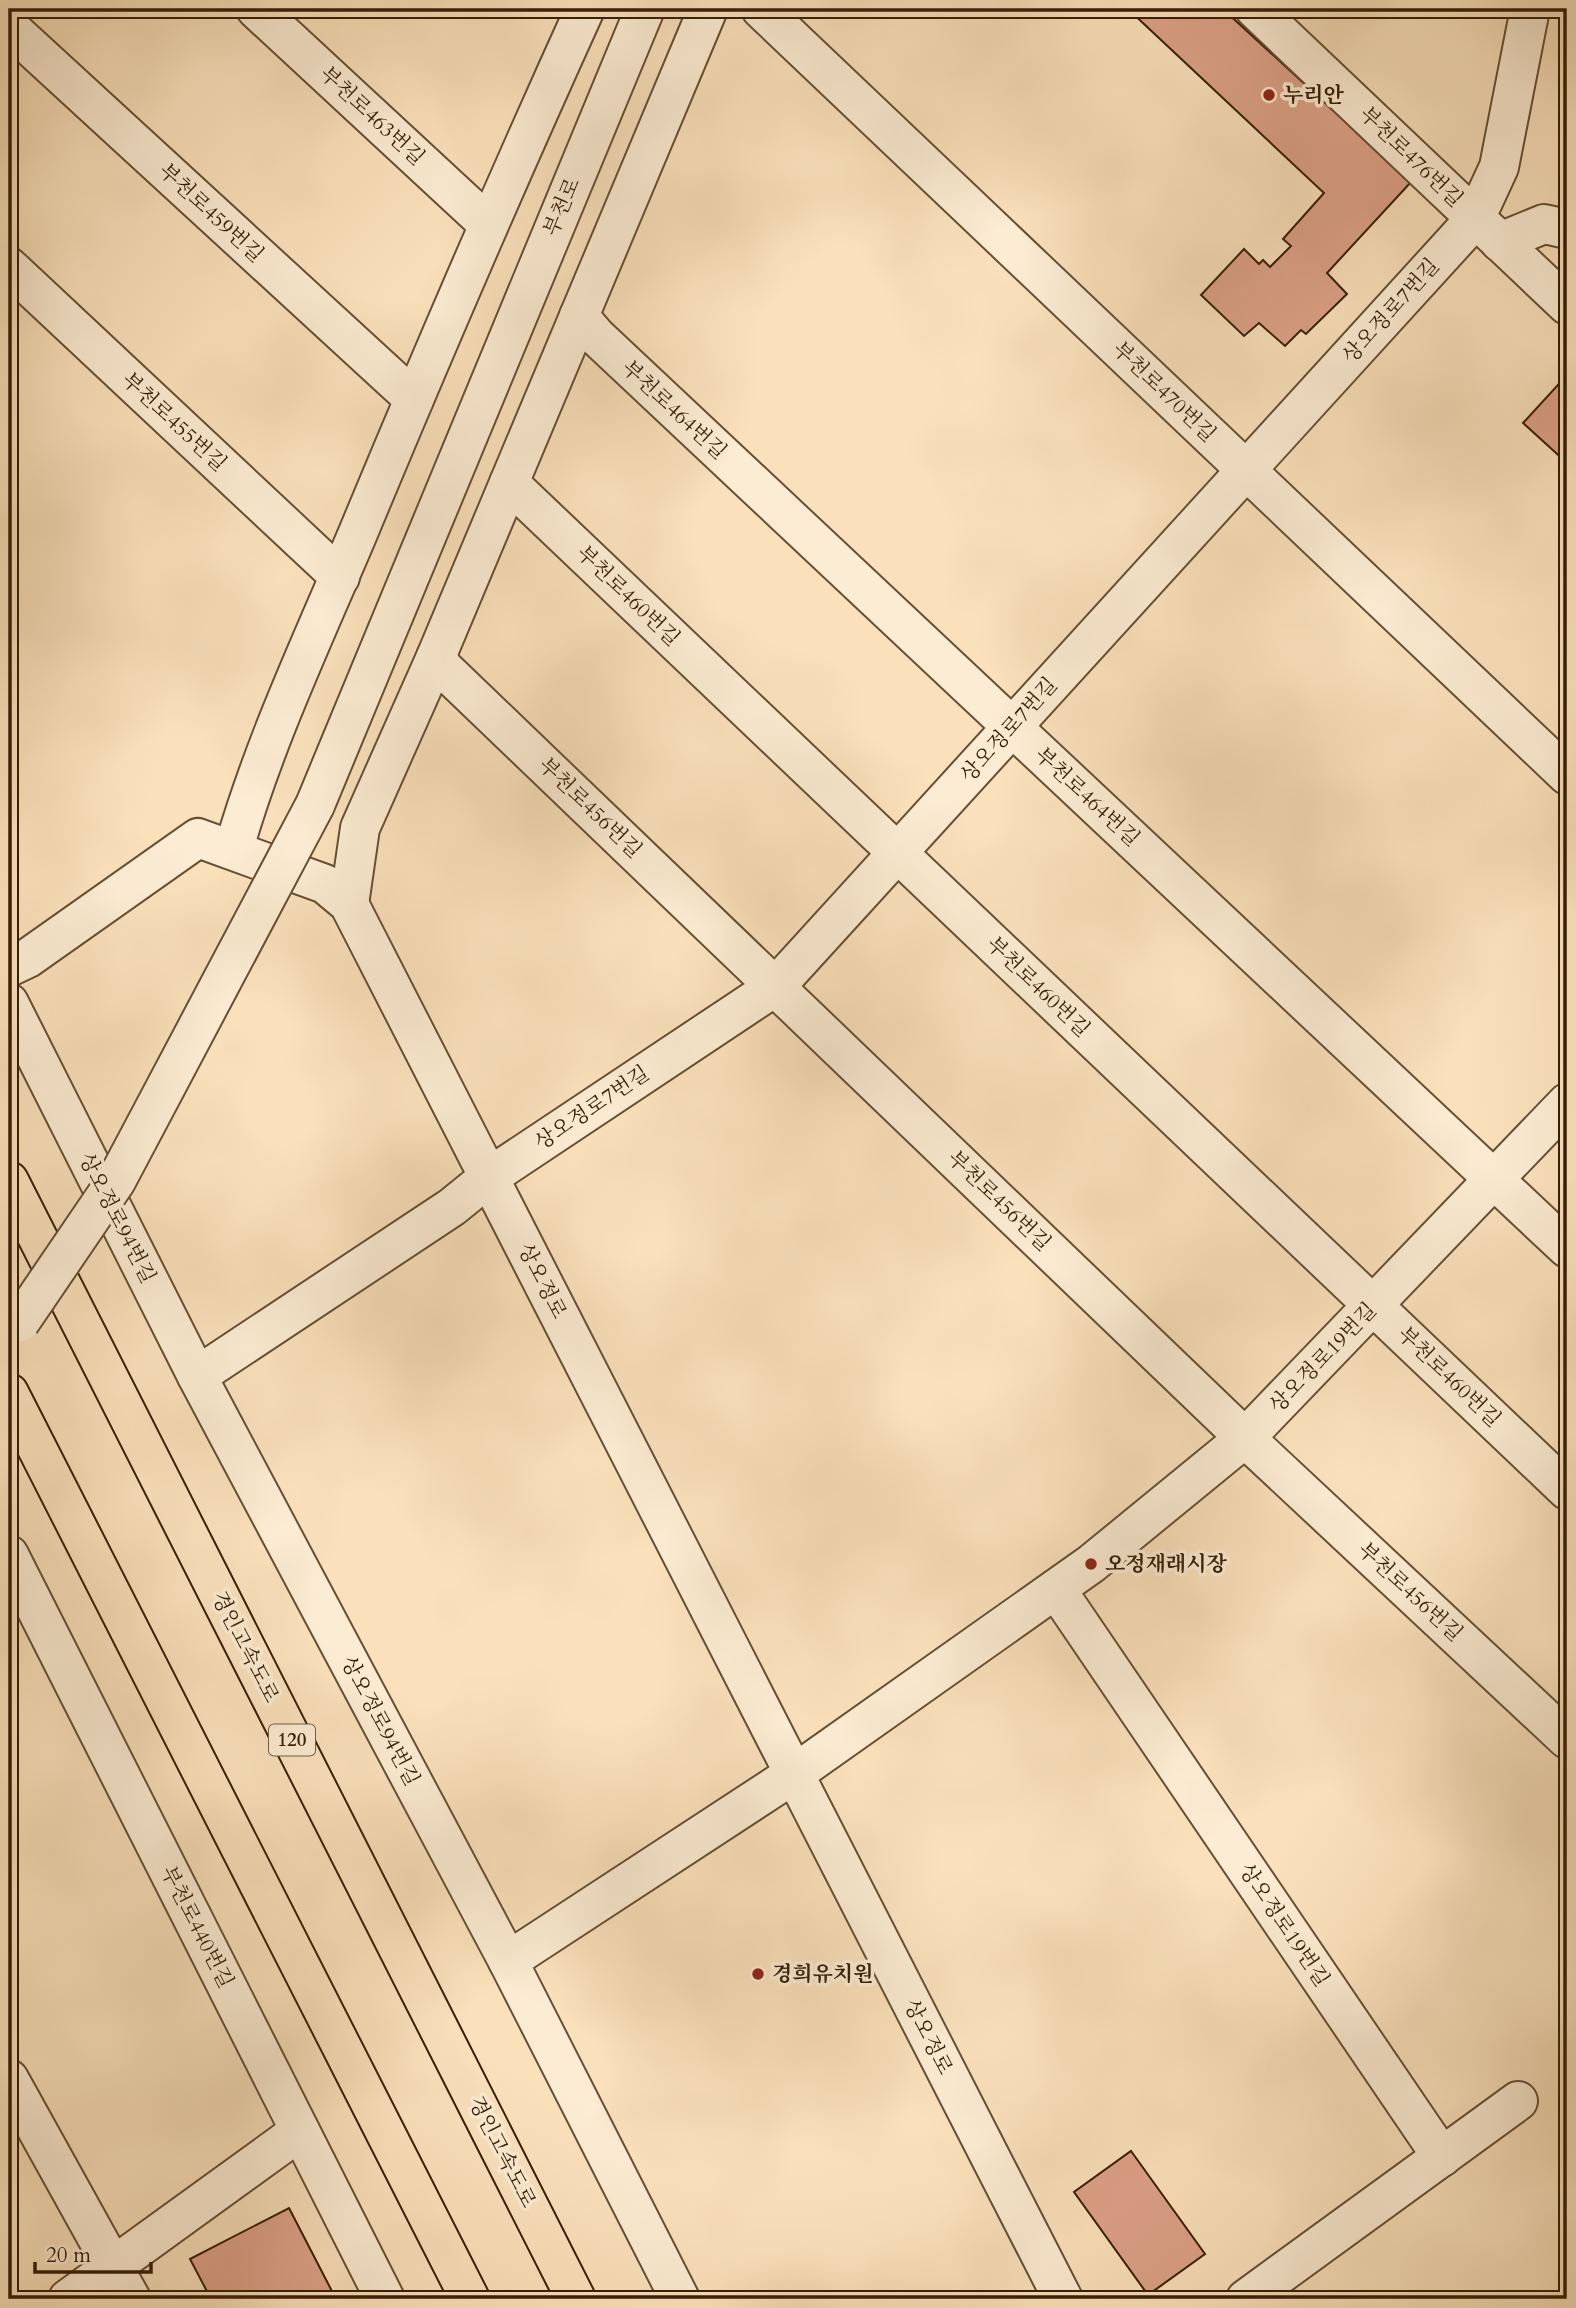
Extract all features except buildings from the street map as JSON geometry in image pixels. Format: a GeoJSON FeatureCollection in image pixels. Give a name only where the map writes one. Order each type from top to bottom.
{"type":"FeatureCollection","features":[{"type":"Feature","properties":{"kind":"highway","name":"경인고속도로"},"geometry":{"type":"LineString","coordinates":[[9,1181],[576,2299]]}},
{"type":"Feature","properties":{"kind":"highway"},"geometry":{"type":"LineString","coordinates":[[9,1393],[470,2299]]}},
{"type":"Feature","properties":{"kind":"street","name":"부천로463번길"},"geometry":{"type":"LineString","coordinates":[[256,9],[488,223]]}},
{"type":"Feature","properties":{"kind":"street"},"geometry":{"type":"LineString","coordinates":[[9,967],[216,843],[251,788],[488,223],[584,9]]}},
{"type":"Feature","properties":{"kind":"street","name":"부천로"},"geometry":{"type":"LineString","coordinates":[[9,1339],[116,1181],[314,805],[645,9]]}},
{"type":"Feature","properties":{"kind":"street"},"geometry":{"type":"LineString","coordinates":[[349,904],[360,828],[436,657],[708,9]]}},
{"type":"Feature","properties":{"kind":"street","name":"부천로470번길"},"geometry":{"type":"LineString","coordinates":[[761,9],[1567,775]]}},
{"type":"Feature","properties":{"kind":"street","name":"부천로476번길"},"geometry":{"type":"LineString","coordinates":[[1255,9],[1567,305]]}},
{"type":"Feature","properties":{"kind":"street"},"geometry":{"type":"LineString","coordinates":[[1530,9],[1488,230],[1544,225],[1567,229]]}},
{"type":"Feature","properties":{"kind":"street","name":"부천로459번길"},"geometry":{"type":"LineString","coordinates":[[9,27],[414,399]]}},
{"type":"Feature","properties":{"kind":"street","name":"상오정로7번길"},"geometry":{"type":"LineString","coordinates":[[197,1376],[452,1207],[489,1177],[776,986],[1246,470],[1488,230]]}},
{"type":"Feature","properties":{"kind":"street","name":"부천로455번길"},"geometry":{"type":"LineString","coordinates":[[9,267],[340,577]]}},
{"type":"Feature","properties":{"kind":"street","name":"부천로464번길"},"geometry":{"type":"LineString","coordinates":[[579,316],[596,336],[1567,1248]]}},
{"type":"Feature","properties":{"kind":"street","name":"부천로460번길"},"geometry":{"type":"LineString","coordinates":[[509,483],[1567,1490]]}},
{"type":"Feature","properties":{"kind":"street","name":"부천로456번길"},"geometry":{"type":"LineString","coordinates":[[436,657],[444,669],[1245,1438],[1567,1740]]}},
{"type":"Feature","properties":{"kind":"street","name":"상오정로"},"geometry":{"type":"LineString","coordinates":[[216,843],[325,884],[349,904],[1063,2299]]}},
{"type":"Feature","properties":{"kind":"street","name":"상오정로94번길"},"geometry":{"type":"LineString","coordinates":[[9,1003],[197,1376],[508,1961],[680,2299]]}},
{"type":"Feature","properties":{"kind":"street","name":"상오정로19번길"},"geometry":{"type":"LineString","coordinates":[[794,1773],[1056,1589],[1245,1438],[1567,1103]]}},
{"type":"Feature","properties":{"kind":"street","name":"부천로440번길"},"geometry":{"type":"LineString","coordinates":[[9,1555],[385,2299]]}},
{"type":"Feature","properties":{"kind":"street","name":"상오정로19번길"},"geometry":{"type":"LineString","coordinates":[[1056,1589],[1442,2157]]}},
{"type":"Feature","properties":{"kind":"street"},"geometry":{"type":"LineString","coordinates":[[508,1961],[794,1773]]}},
{"type":"Feature","properties":{"kind":"street"},"geometry":{"type":"LineString","coordinates":[[9,2079],[131,2299]]}},
{"type":"Feature","properties":{"kind":"street"},"geometry":{"type":"LineString","coordinates":[[1246,2299],[1518,2101]]}},
{"type":"Feature","properties":{"kind":"street"},"geometry":{"type":"LineString","coordinates":[[68,2299],[300,2131]]}},
{"type":"Feature","properties":{"kind":"place","name":"누리안"},"geometry":{"type":"Point","coordinates":[1269,95]}},
{"type":"Feature","properties":{"kind":"place","name":"오정재래시장"},"geometry":{"type":"Point","coordinates":[1091,1564]}},
{"type":"Feature","properties":{"kind":"place","name":"경희유치원"},"geometry":{"type":"Point","coordinates":[758,1974]}}]}
